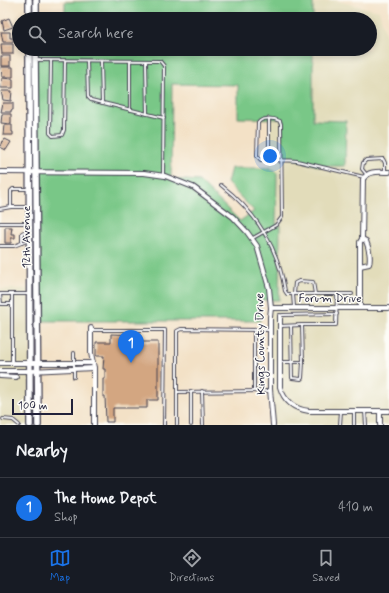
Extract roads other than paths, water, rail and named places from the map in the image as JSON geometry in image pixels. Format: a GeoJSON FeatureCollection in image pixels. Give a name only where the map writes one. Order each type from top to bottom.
{"type":"FeatureCollection","features":[{"type":"Feature","properties":{"kind":"main road"},"geometry":{"type":"LineString","coordinates":[[29,0],[29,12]]}},
{"type":"Feature","properties":{"kind":"main road"},"geometry":{"type":"LineString","coordinates":[[36,0],[36,12]]}},
{"type":"Feature","properties":{"kind":"main road","name":"12th Avenue"},"geometry":{"type":"LineString","coordinates":[[29,56],[30,425]]}},
{"type":"Feature","properties":{"kind":"main road","name":"12th Avenue"},"geometry":{"type":"LineString","coordinates":[[35,56],[37,326],[39,370],[38,425]]}},
{"type":"Feature","properties":{"kind":"main road"},"geometry":{"type":"LineString","coordinates":[[30,294],[34,302],[34,322],[37,326]]}},
{"type":"Feature","properties":{"kind":"street","name":"Kings County Drive"},"geometry":{"type":"LineString","coordinates":[[0,172],[37,171],[125,173],[163,176],[193,187],[233,217],[252,239],[256,246],[269,288],[271,308],[270,391],[273,425]]}},
{"type":"Feature","properties":{"kind":"street"},"geometry":{"type":"LineString","coordinates":[[360,308],[360,242],[362,239],[362,192],[365,176],[374,172],[387,172]]}},
{"type":"Feature","properties":{"kind":"street"},"geometry":{"type":"LineString","coordinates":[[360,266],[366,266],[370,263],[366,241],[362,239]]}},
{"type":"Feature","properties":{"kind":"street","name":"Forum Drive"},"geometry":{"type":"LineString","coordinates":[[271,308],[389,308]]}},
{"type":"Feature","properties":{"kind":"street"},"geometry":{"type":"LineString","coordinates":[[280,316],[280,387],[290,404],[302,410],[389,411]]}},
{"type":"Feature","properties":{"kind":"street"},"geometry":{"type":"LineString","coordinates":[[91,329],[94,425]]}},
{"type":"Feature","properties":{"kind":"street"},"geometry":{"type":"LineString","coordinates":[[0,363],[38,363],[74,366]]}},
{"type":"Feature","properties":{"kind":"street"},"geometry":{"type":"LineString","coordinates":[[0,371],[30,371],[93,365]]}},
{"type":"Feature","properties":{"kind":"street"},"geometry":{"type":"LineString","coordinates":[[0,376],[16,377]]}},
{"type":"Feature","properties":{"kind":"street"},"geometry":{"type":"LineString","coordinates":[[380,411],[380,425]]}},
{"type":"Feature","properties":{"kind":"lane"},"geometry":{"type":"LineString","coordinates":[[35,60],[160,61],[164,66],[163,176]]}},
{"type":"Feature","properties":{"kind":"lane"},"geometry":{"type":"LineString","coordinates":[[51,60],[50,133],[53,136],[62,135],[64,130],[65,61]]}},
{"type":"Feature","properties":{"kind":"lane"},"geometry":{"type":"LineString","coordinates":[[87,61],[88,97],[91,100],[164,118]]}},
{"type":"Feature","properties":{"kind":"lane"},"geometry":{"type":"LineString","coordinates":[[101,61],[102,103]]}},
{"type":"Feature","properties":{"kind":"lane"},"geometry":{"type":"LineString","coordinates":[[130,61],[130,110]]}},
{"type":"Feature","properties":{"kind":"lane"},"geometry":{"type":"LineString","coordinates":[[146,61],[147,114]]}},
{"type":"Feature","properties":{"kind":"lane"},"geometry":{"type":"LineString","coordinates":[[269,119],[269,160]]}},
{"type":"Feature","properties":{"kind":"lane"},"geometry":{"type":"LineString","coordinates":[[252,239],[276,225],[282,217],[282,160],[281,124],[280,121],[276,120],[260,120],[258,123],[257,156],[261,160],[282,160],[297,161],[365,176]]}},
{"type":"Feature","properties":{"kind":"lane"},"geometry":{"type":"LineString","coordinates":[[365,176],[362,169],[363,163],[366,160],[383,159],[387,172]]}},
{"type":"Feature","properties":{"kind":"lane"},"geometry":{"type":"LineString","coordinates":[[221,185],[242,202],[265,232],[276,255],[281,270],[285,291],[288,294],[352,294]]}},
{"type":"Feature","properties":{"kind":"lane"},"geometry":{"type":"LineString","coordinates":[[11,207],[11,191],[30,189]]}},
{"type":"Feature","properties":{"kind":"lane"},"geometry":{"type":"LineString","coordinates":[[0,209],[11,207],[30,207]]}},
{"type":"Feature","properties":{"kind":"lane"},"geometry":{"type":"LineString","coordinates":[[0,223],[30,223]]}},
{"type":"Feature","properties":{"kind":"lane"},"geometry":{"type":"LineString","coordinates":[[22,243],[22,233],[30,230]]}},
{"type":"Feature","properties":{"kind":"lane"},"geometry":{"type":"LineString","coordinates":[[0,246],[14,246],[30,240]]}},
{"type":"Feature","properties":{"kind":"lane"},"geometry":{"type":"LineString","coordinates":[[294,308],[293,294],[295,282],[314,282],[315,294]]}},
{"type":"Feature","properties":{"kind":"lane"},"geometry":{"type":"LineString","coordinates":[[12,304],[1,303],[0,294],[30,294]]}},
{"type":"Feature","properties":{"kind":"lane"},"geometry":{"type":"LineString","coordinates":[[12,294],[12,363]]}},
{"type":"Feature","properties":{"kind":"lane"},"geometry":{"type":"LineString","coordinates":[[280,326],[336,325],[337,294]]}},
{"type":"Feature","properties":{"kind":"lane"},"geometry":{"type":"LineString","coordinates":[[280,316],[337,314]]}},
{"type":"Feature","properties":{"kind":"lane"},"geometry":{"type":"LineString","coordinates":[[291,326],[291,376],[295,379],[301,379],[303,362],[302,326]]}},
{"type":"Feature","properties":{"kind":"lane"},"geometry":{"type":"LineString","coordinates":[[91,329],[165,330],[164,425]]}},
{"type":"Feature","properties":{"kind":"lane"},"geometry":{"type":"LineString","coordinates":[[178,425],[178,331],[181,329],[270,330]]}},
{"type":"Feature","properties":{"kind":"lane"},"geometry":{"type":"LineString","coordinates":[[254,330],[254,391]]}},
{"type":"Feature","properties":{"kind":"lane"},"geometry":{"type":"LineString","coordinates":[[74,353],[74,378]]}},
{"type":"Feature","properties":{"kind":"lane"},"geometry":{"type":"LineString","coordinates":[[280,362],[303,362]]}},
{"type":"Feature","properties":{"kind":"lane"},"geometry":{"type":"LineString","coordinates":[[191,391],[191,425]]}},
{"type":"Feature","properties":{"kind":"lane"},"geometry":{"type":"LineString","coordinates":[[202,391],[203,425]]}},
{"type":"Feature","properties":{"kind":"lane"},"geometry":{"type":"LineString","coordinates":[[178,392],[270,391]]}},
{"type":"Feature","properties":{"kind":"lane"},"geometry":{"type":"LineString","coordinates":[[340,411],[340,425]]}},
{"type":"Feature","properties":{"kind":"lane"},"geometry":{"type":"LineString","coordinates":[[354,411],[354,425]]}},
{"type":"Feature","properties":{"kind":"lane"},"geometry":{"type":"LineString","coordinates":[[364,411],[366,425]]}},
{"type":"Feature","properties":{"kind":"lane"},"geometry":{"type":"LineString","coordinates":[[3,419],[13,420],[19,425]]}},
{"type":"Feature","properties":{"kind":"place","name":"The Home Depot"},"geometry":{"type":"Point","coordinates":[131,363]}}]}
